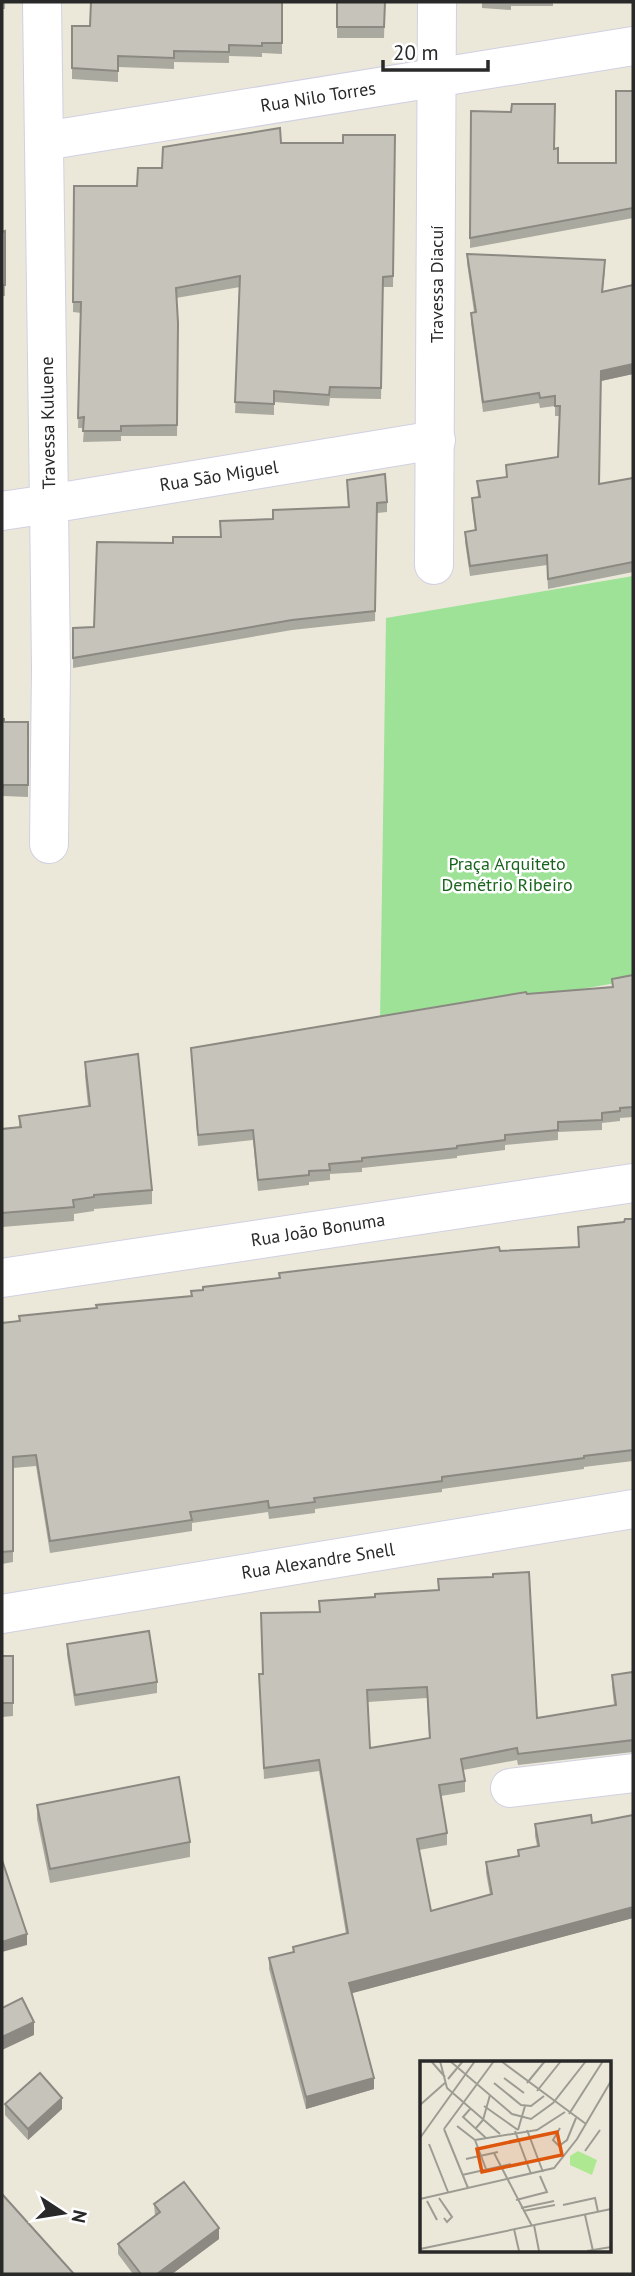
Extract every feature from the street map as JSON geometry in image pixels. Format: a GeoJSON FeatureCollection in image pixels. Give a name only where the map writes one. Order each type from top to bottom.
{"type":"FeatureCollection","features":[{"type":"Feature","properties":{"kind":"street","name":"Travessa Kuluene"},"geometry":{"type":"LineString","coordinates":[[42,2],[51,668],[49,844]]}},
{"type":"Feature","properties":{"kind":"street","name":"Travessa Diacuí"},"geometry":{"type":"LineString","coordinates":[[434,565],[437,2]]}},
{"type":"Feature","properties":{"kind":"street","name":"Rua Nilo Torres"},"geometry":{"type":"LineString","coordinates":[[44,141],[633,46]]}},
{"type":"Feature","properties":{"kind":"street","name":"Rua São Miguel"},"geometry":{"type":"LineString","coordinates":[[2,511],[436,440]]}},
{"type":"Feature","properties":{"kind":"street","name":"Rua João Bonuma"},"geometry":{"type":"LineString","coordinates":[[2,1278],[633,1183]]}},
{"type":"Feature","properties":{"kind":"street","name":"Rua Alexandre Snell"},"geometry":{"type":"LineString","coordinates":[[2,1614],[633,1509]]}},
{"type":"Feature","properties":{"kind":"street"},"geometry":{"type":"LineString","coordinates":[[510,1788],[633,1773]]}},
{"type":"Feature","properties":{"kind":"green space","name":"Praça Arquiteto Demétrio Ribeiro"},"geometry":{"type":"Polygon","coordinates":[[[633,576],[633,980],[380,1024],[386,618],[633,576]]]}},
{"type":"Feature","properties":{"kind":"building"},"geometry":{"type":"Polygon","coordinates":[[[91,2],[282,2],[282,43],[262,43],[262,46],[229,45],[229,52],[174,51],[174,58],[118,56],[118,71],[72,68],[72,26],[90,26],[91,2]]]}},
{"type":"Feature","properties":{"kind":"building"},"geometry":{"type":"Polygon","coordinates":[[[337,2],[385,2],[384,27],[337,27],[337,2]]]}},
{"type":"Feature","properties":{"kind":"building"},"geometry":{"type":"Polygon","coordinates":[[[616,91],[633,91],[633,208],[470,238],[471,111],[511,112],[512,104],[555,104],[554,149],[558,148],[558,163],[616,163],[616,91]]]}},
{"type":"Feature","properties":{"kind":"building"},"geometry":{"type":"Polygon","coordinates":[[[280,128],[281,143],[343,143],[343,135],[395,135],[393,276],[383,277],[381,388],[330,387],[329,395],[274,391],[274,404],[235,402],[240,276],[176,288],[177,425],[121,426],[121,431],[83,431],[84,417],[78,418],[81,302],[73,302],[74,186],[137,186],[138,168],[162,168],[163,147],[280,128]]]}},
{"type":"Feature","properties":{"kind":"building"},"geometry":{"type":"Polygon","coordinates":[[[5,231],[5,285],[2,285],[2,232],[5,231]]]}},
{"type":"Feature","properties":{"kind":"building"},"geometry":{"type":"Polygon","coordinates":[[[467,254],[605,260],[602,292],[633,285],[633,364],[601,371],[599,484],[633,478],[633,562],[548,579],[547,555],[470,566],[465,532],[476,530],[472,498],[480,497],[477,481],[507,477],[506,465],[558,457],[560,406],[555,406],[555,396],[540,398],[539,393],[483,402],[471,313],[476,312],[467,254]]]}},
{"type":"Feature","properties":{"kind":"building"},"geometry":{"type":"Polygon","coordinates":[[[385,474],[387,502],[377,503],[375,611],[292,620],[73,658],[73,628],[94,627],[97,542],[173,543],[173,537],[221,537],[220,521],[273,519],[273,510],[349,507],[347,480],[385,474]]]}},
{"type":"Feature","properties":{"kind":"building"},"geometry":{"type":"Polygon","coordinates":[[[2,719],[4,722],[28,722],[28,785],[2,787],[2,719]]]}},
{"type":"Feature","properties":{"kind":"building"},"geometry":{"type":"Polygon","coordinates":[[[633,975],[633,1107],[602,1113],[602,1120],[558,1122],[558,1130],[505,1135],[505,1140],[457,1148],[362,1158],[362,1161],[329,1164],[330,1170],[309,1171],[309,1175],[258,1180],[253,1130],[198,1135],[191,1048],[526,992],[613,987],[612,979],[633,975]]]}},
{"type":"Feature","properties":{"kind":"building"},"geometry":{"type":"Polygon","coordinates":[[[138,1054],[152,1190],[94,1195],[73,1200],[74,1207],[2,1213],[2,1129],[21,1127],[19,1116],[90,1106],[85,1062],[138,1054]]]}},
{"type":"Feature","properties":{"kind":"building"},"geometry":{"type":"Polygon","coordinates":[[[625,1219],[633,1219],[633,1450],[442,1477],[442,1481],[314,1498],[315,1502],[269,1508],[268,1501],[190,1512],[192,1520],[50,1541],[36,1455],[13,1457],[13,1551],[2,1552],[2,1323],[20,1321],[19,1316],[97,1308],[96,1305],[192,1296],[191,1291],[203,1290],[203,1287],[280,1278],[279,1273],[499,1247],[500,1251],[579,1247],[578,1227],[624,1222],[625,1219]]]}},
{"type":"Feature","properties":{"kind":"building"},"geometry":{"type":"Polygon","coordinates":[[[529,1572],[537,1718],[616,1705],[612,1675],[633,1672],[633,1740],[518,1754],[517,1748],[461,1759],[465,1781],[439,1785],[447,1833],[417,1839],[431,1911],[492,1894],[486,1862],[519,1856],[518,1850],[539,1846],[535,1824],[591,1815],[592,1823],[633,1815],[633,1907],[349,1983],[374,2078],[306,2097],[269,1958],[294,1952],[293,1947],[348,1933],[319,1760],[264,1768],[259,1674],[263,1674],[261,1613],[320,1612],[319,1601],[439,1590],[438,1579],[493,1577],[493,1574],[529,1572]],[[427,1687],[367,1690],[370,1748],[430,1738],[427,1687]]]}},
{"type":"Feature","properties":{"kind":"building"},"geometry":{"type":"Polygon","coordinates":[[[149,1631],[157,1682],[75,1695],[67,1644],[149,1631]]]}},
{"type":"Feature","properties":{"kind":"building"},"geometry":{"type":"Polygon","coordinates":[[[2,1656],[13,1656],[13,1703],[2,1703],[2,1656]]]}},
{"type":"Feature","properties":{"kind":"building"},"geometry":{"type":"Polygon","coordinates":[[[179,1777],[190,1842],[50,1869],[37,1805],[179,1777]]]}},
{"type":"Feature","properties":{"kind":"building"},"geometry":{"type":"Polygon","coordinates":[[[2,1860],[27,1934],[2,1942],[2,1860]]]}},
{"type":"Feature","properties":{"kind":"building"},"geometry":{"type":"Polygon","coordinates":[[[22,1998],[34,2022],[2,2037],[2,2008],[22,1998]]]}},
{"type":"Feature","properties":{"kind":"building"},"geometry":{"type":"Polygon","coordinates":[[[40,2073],[62,2098],[28,2129],[5,2104],[40,2073]]]}},
{"type":"Feature","properties":{"kind":"building"},"geometry":{"type":"Polygon","coordinates":[[[184,2182],[219,2228],[157,2274],[141,2274],[118,2244],[160,2212],[154,2204],[184,2182]]]}},
{"type":"Feature","properties":{"kind":"building"},"geometry":{"type":"Polygon","coordinates":[[[2,2194],[74,2274],[2,2274],[2,2194]]]}}]}
